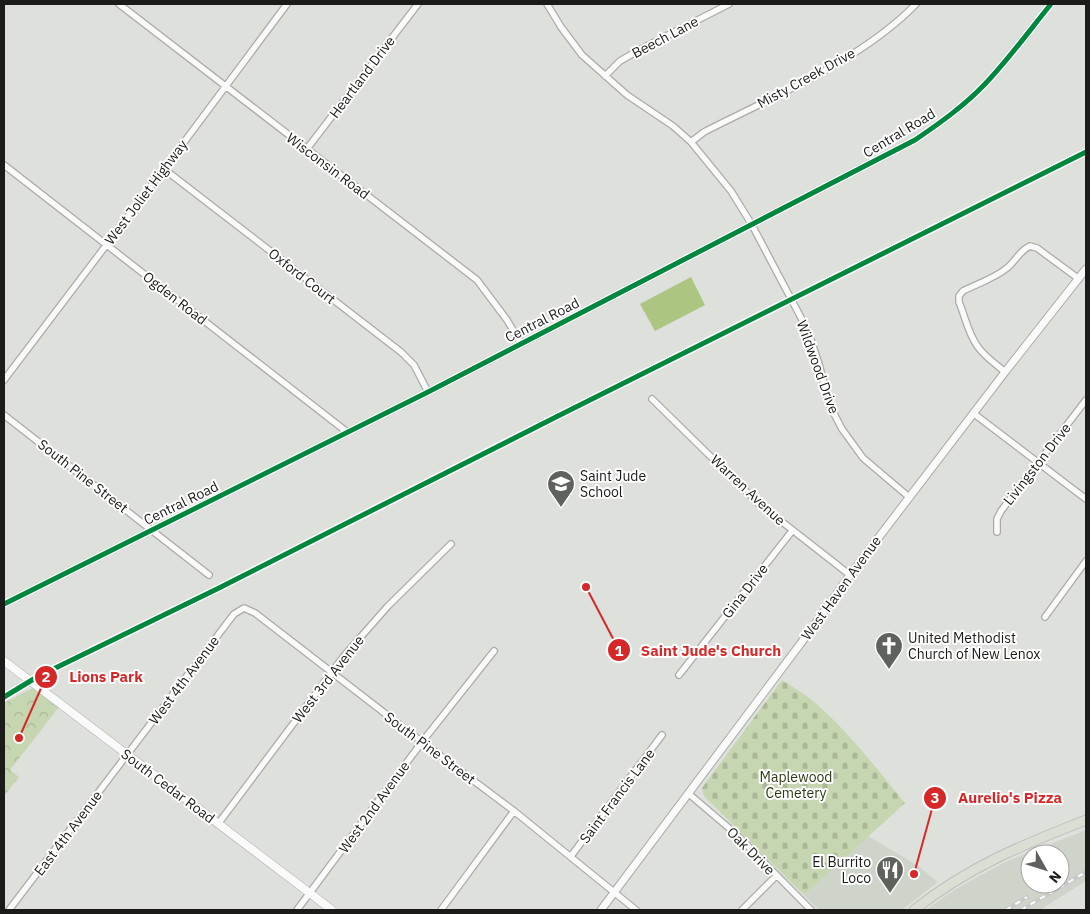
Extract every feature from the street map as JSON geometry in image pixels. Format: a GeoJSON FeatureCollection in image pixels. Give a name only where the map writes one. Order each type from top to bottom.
{"type":"FeatureCollection","features":[{"type":"Feature","properties":{"kind":"main road","name":"South Cedar Road"},"geometry":{"type":"LineString","coordinates":[[4,661],[332,910]]}},
{"type":"Feature","properties":{"kind":"main road"},"geometry":{"type":"LineString","coordinates":[[914,910],[933,895],[976,868],[999,856],[1086,820]]}},
{"type":"Feature","properties":{"kind":"street","name":"Wisconsin Road"},"geometry":{"type":"LineString","coordinates":[[119,4],[477,280],[507,320],[521,344]]}},
{"type":"Feature","properties":{"kind":"street","name":"West Joliet Highway"},"geometry":{"type":"LineString","coordinates":[[4,380],[287,4]]}},
{"type":"Feature","properties":{"kind":"street","name":"Heartland Drive"},"geometry":{"type":"LineString","coordinates":[[306,150],[418,4]]}},
{"type":"Feature","properties":{"kind":"street","name":"Wildwood Drive"},"geometry":{"type":"LineString","coordinates":[[547,4],[582,55],[627,95],[673,126],[690,142],[731,191],[752,225],[808,331],[820,364],[829,404],[842,428],[863,458],[909,497]]}},
{"type":"Feature","properties":{"kind":"street","name":"Beech Lane"},"geometry":{"type":"LineString","coordinates":[[605,76],[620,61],[729,4]]}},
{"type":"Feature","properties":{"kind":"street","name":"Misty Creek Drive"},"geometry":{"type":"LineString","coordinates":[[690,142],[704,132],[844,59],[874,40],[916,4]]}},
{"type":"Feature","properties":{"kind":"street","name":"Central Road"},"geometry":{"type":"LineString","coordinates":[[4,604],[428,392],[915,140],[942,121],[984,85],[1051,4]]}},
{"type":"Feature","properties":{"kind":"street","name":"Ogden Road"},"geometry":{"type":"LineString","coordinates":[[4,164],[347,432]]}},
{"type":"Feature","properties":{"kind":"street","name":"Oxford Court"},"geometry":{"type":"LineString","coordinates":[[164,169],[401,352],[414,365],[428,392]]}},
{"type":"Feature","properties":{"kind":"street"},"geometry":{"type":"LineString","coordinates":[[1005,372],[977,347],[959,302],[959,296],[963,291],[1009,267],[1021,252],[1030,246],[1037,248],[1079,279]]}},
{"type":"Feature","properties":{"kind":"street","name":"West Haven Avenue"},"geometry":{"type":"LineString","coordinates":[[600,910],[689,794],[909,497],[1086,269]]}},
{"type":"Feature","properties":{"kind":"street","name":"Warren Avenue"},"geometry":{"type":"LineString","coordinates":[[652,399],[758,503],[850,575]]}},
{"type":"Feature","properties":{"kind":"street","name":"Livingston Drive"},"geometry":{"type":"LineString","coordinates":[[997,532],[997,519],[1002,511],[1086,400]]}},
{"type":"Feature","properties":{"kind":"street"},"geometry":{"type":"LineString","coordinates":[[973,413],[1086,499]]}},
{"type":"Feature","properties":{"kind":"street","name":"South Pine Street"},"geometry":{"type":"LineString","coordinates":[[4,415],[210,575]]}},
{"type":"Feature","properties":{"kind":"street","name":"Gina Drive"},"geometry":{"type":"LineString","coordinates":[[679,675],[792,531]]}},
{"type":"Feature","properties":{"kind":"street","name":"West 3rd Avenue"},"geometry":{"type":"LineString","coordinates":[[218,824],[363,633],[451,544]]}},
{"type":"Feature","properties":{"kind":"street"},"geometry":{"type":"LineString","coordinates":[[1045,617],[1086,562]]}},
{"type":"Feature","properties":{"kind":"street","name":"South Pine Street"},"geometry":{"type":"LineString","coordinates":[[244,608],[255,613],[422,742],[514,810],[636,910]]}},
{"type":"Feature","properties":{"kind":"street","name":"West 4th Avenue"},"geometry":{"type":"LineString","coordinates":[[128,755],[234,614],[244,608]]}},
{"type":"Feature","properties":{"kind":"street","name":"West 2nd Avenue"},"geometry":{"type":"LineString","coordinates":[[297,910],[422,742],[494,650]]}},
{"type":"Feature","properties":{"kind":"street","name":"Saint Francis Lane"},"geometry":{"type":"LineString","coordinates":[[571,856],[662,735]]}},
{"type":"Feature","properties":{"kind":"street","name":"East 4th Avenue"},"geometry":{"type":"LineString","coordinates":[[9,910],[128,755]]}},
{"type":"Feature","properties":{"kind":"street","name":"Oak Drive"},"geometry":{"type":"LineString","coordinates":[[689,794],[736,834],[811,910]]}},
{"type":"Feature","properties":{"kind":"street"},"geometry":{"type":"LineString","coordinates":[[441,910],[514,810]]}},
{"type":"Feature","properties":{"kind":"street"},"geometry":{"type":"LineString","coordinates":[[742,910],[776,876]]}},
{"type":"Feature","properties":{"kind":"shaded area"},"geometry":{"type":"Polygon","coordinates":[[[691,277],[705,305],[655,331],[640,304],[691,277]]]}},
{"type":"Feature","properties":{"kind":"shaded area"},"geometry":{"type":"Polygon","coordinates":[[[1086,830],[1086,881],[1070,891],[1070,844],[1051,844],[1086,830]]]}},
{"type":"Feature","properties":{"kind":"shaded area"},"geometry":{"type":"Polygon","coordinates":[[[868,836],[917,865],[938,882],[902,910],[819,910],[804,895],[868,836]]]}},
{"type":"Feature","properties":{"kind":"shaded area"},"geometry":{"type":"Polygon","coordinates":[[[1020,856],[1020,894],[1065,894],[1040,910],[926,910],[954,890],[1005,862],[1020,856]]]}},
{"type":"Feature","properties":{"kind":"green space","name":"Maplewood Cemetery"},"geometry":{"type":"Polygon","coordinates":[[[782,680],[810,699],[838,725],[905,803],[804,895],[704,796],[702,788],[782,680]]]}},
{"type":"Feature","properties":{"kind":"green space"},"geometry":{"type":"Polygon","coordinates":[[[33,688],[59,707],[10,770],[19,777],[4,796],[4,703],[33,688]]]}},
{"type":"Feature","properties":{"kind":"railway"},"geometry":{"type":"LineString","coordinates":[[1021,910],[1086,872]]}},
{"type":"Feature","properties":{"kind":"railway"},"geometry":{"type":"LineString","coordinates":[[1006,910],[1027,897]]}},
{"type":"Feature","properties":{"kind":"cycle path"},"geometry":{"type":"LineString","coordinates":[[4,604],[428,392],[915,140],[969,100],[1002,65],[1051,4]]}},
{"type":"Feature","properties":{"kind":"cycle path"},"geometry":{"type":"LineString","coordinates":[[4,697],[37,677],[219,588],[1086,152]]}},
{"type":"Feature","properties":{"kind":"place","name":"Saint Jude School"},"geometry":{"type":"Point","coordinates":[561,508]}},
{"type":"Feature","properties":{"kind":"place","name":"Saint Jude's Church"},"geometry":{"type":"Point","coordinates":[586,587]}},
{"type":"Feature","properties":{"kind":"place","name":"United Methodist Church of New Lenox"},"geometry":{"type":"Point","coordinates":[889,670]}},
{"type":"Feature","properties":{"kind":"place","name":"Lions Park"},"geometry":{"type":"Point","coordinates":[19,738]}},
{"type":"Feature","properties":{"kind":"place","name":"Aurelio's Pizza"},"geometry":{"type":"Point","coordinates":[914,874]}},
{"type":"Feature","properties":{"kind":"place","name":"El Burrito Loco"},"geometry":{"type":"Point","coordinates":[890,894]}}]}
